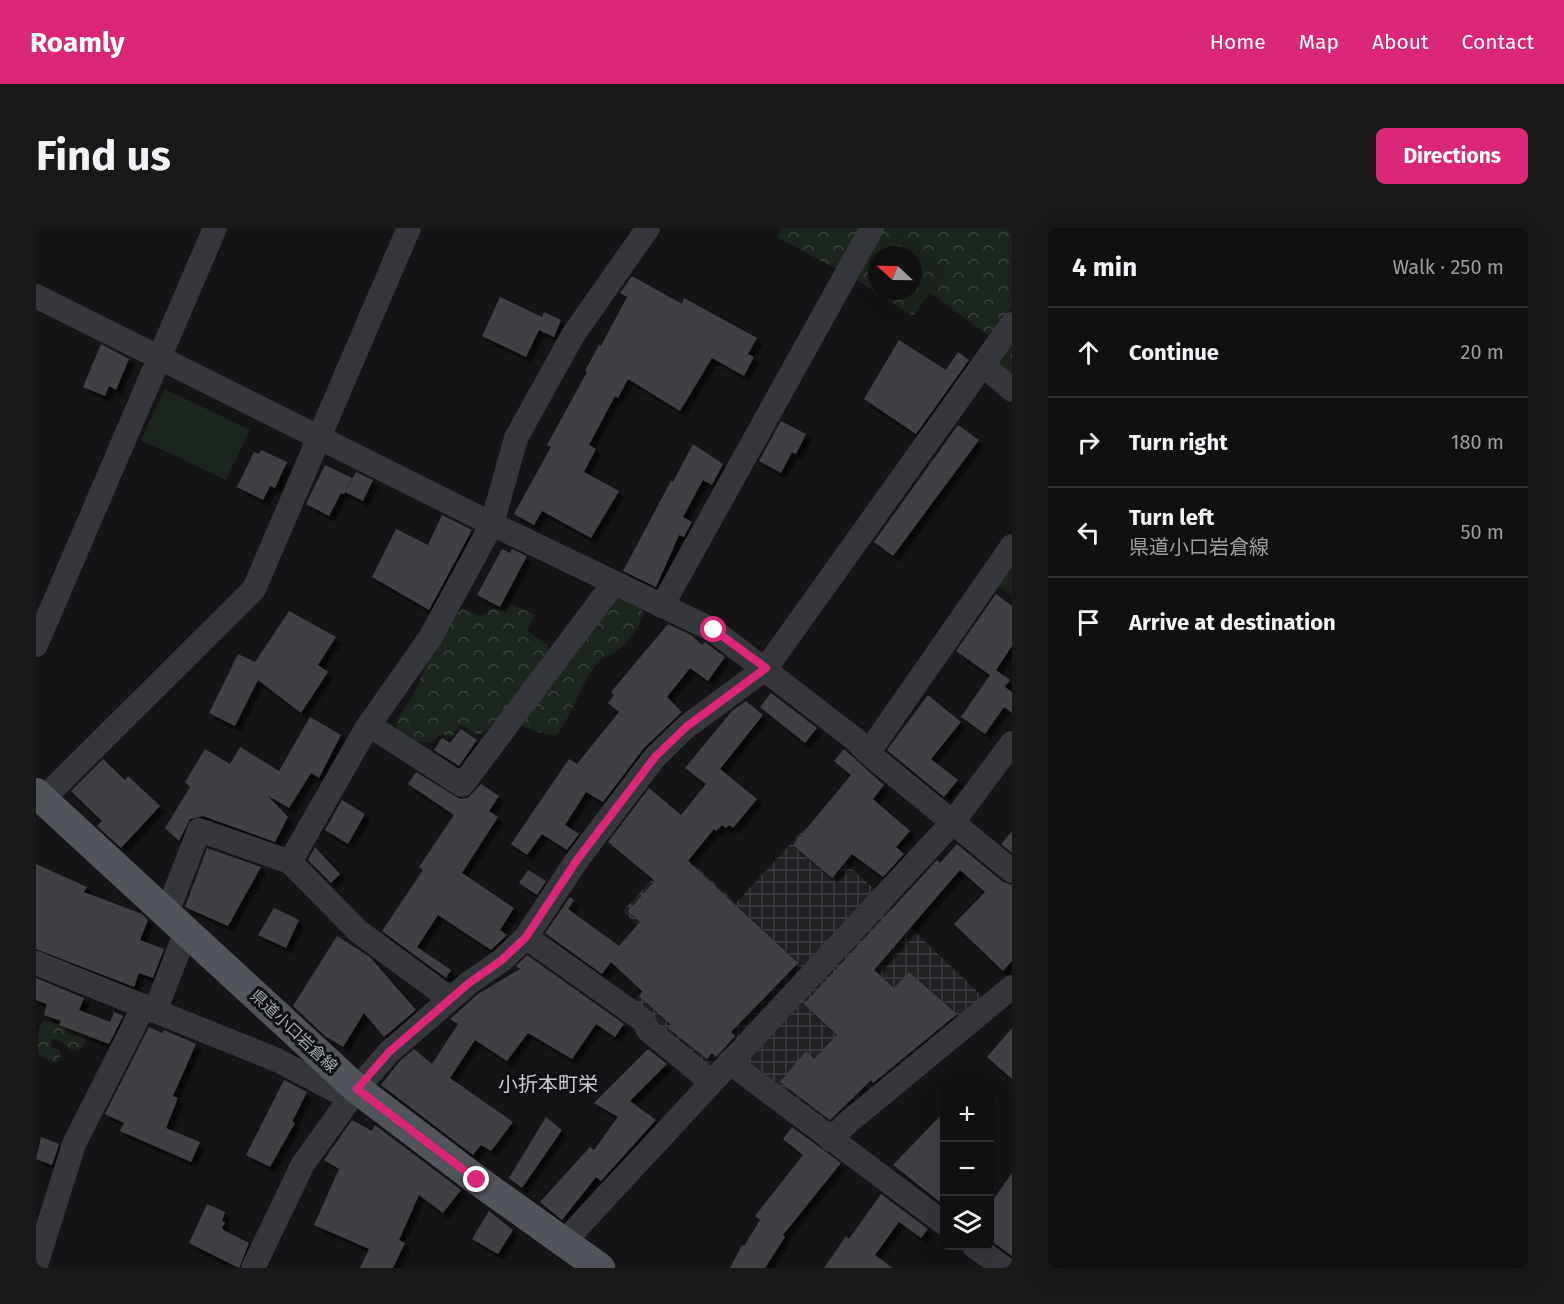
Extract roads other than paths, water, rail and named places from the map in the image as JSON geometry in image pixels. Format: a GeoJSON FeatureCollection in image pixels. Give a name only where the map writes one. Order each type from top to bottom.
{"type":"FeatureCollection","features":[{"type":"Feature","properties":{"kind":"main road","name":"県道小口岩倉線"},"geometry":{"type":"LineString","coordinates":[[39,796],[357,1089],[579,1259]]}},
{"type":"Feature","properties":{"kind":"street"},"geometry":{"type":"LineString","coordinates":[[36,645],[215,228]]}},
{"type":"Feature","properties":{"kind":"street"},"geometry":{"type":"LineString","coordinates":[[39,796],[254,589],[409,228]]}},
{"type":"Feature","properties":{"kind":"street"},"geometry":{"type":"LineString","coordinates":[[290,862],[369,725],[430,638],[492,524],[516,438],[573,335],[648,228]]}},
{"type":"Feature","properties":{"kind":"street"},"geometry":{"type":"LineString","coordinates":[[662,606],[872,228]]}},
{"type":"Feature","properties":{"kind":"street"},"geometry":{"type":"LineString","coordinates":[[36,296],[492,524],[714,630],[766,668],[856,740],[868,753],[1012,871]]}},
{"type":"Feature","properties":{"kind":"street"},"geometry":{"type":"LineString","coordinates":[[261,1265],[303,1164],[357,1089],[389,1052],[450,999],[502,960],[526,937],[577,860],[655,757],[686,727],[766,668],[1012,324]]}},
{"type":"Feature","properties":{"kind":"street"},"geometry":{"type":"LineString","coordinates":[[983,365],[1012,390]]}},
{"type":"Feature","properties":{"kind":"street"},"geometry":{"type":"LineString","coordinates":[[868,753],[1012,546]]}},
{"type":"Feature","properties":{"kind":"street"},"geometry":{"type":"LineString","coordinates":[[369,725],[462,785],[614,583]]}},
{"type":"Feature","properties":{"kind":"street"},"geometry":{"type":"LineString","coordinates":[[579,1259],[711,1082],[953,822],[1012,742]]}},
{"type":"Feature","properties":{"kind":"street"},"geometry":{"type":"LineString","coordinates":[[36,1265],[74,1144],[150,1008],[176,923],[199,830],[290,862],[358,932],[450,999]]}},
{"type":"Feature","properties":{"kind":"street"},"geometry":{"type":"LineString","coordinates":[[526,937],[644,1021],[648,1030],[711,1082]]}},
{"type":"Feature","properties":{"kind":"street"},"geometry":{"type":"LineString","coordinates":[[36,963],[277,1060],[336,1091],[357,1089]]}},
{"type":"Feature","properties":{"kind":"street"},"geometry":{"type":"LineString","coordinates":[[831,1140],[868,1105],[1012,987]]}},
{"type":"Feature","properties":{"kind":"street"},"geometry":{"type":"LineString","coordinates":[[729,1062],[940,1220]]}},
{"type":"Feature","properties":{"kind":"street"},"geometry":{"type":"LineString","coordinates":[[981,1250],[1004,1268]]}},
{"type":"Feature","properties":{"kind":"district","name":"小折本町栄"},"geometry":{"type":"Point","coordinates":[548,1084]}}]}
